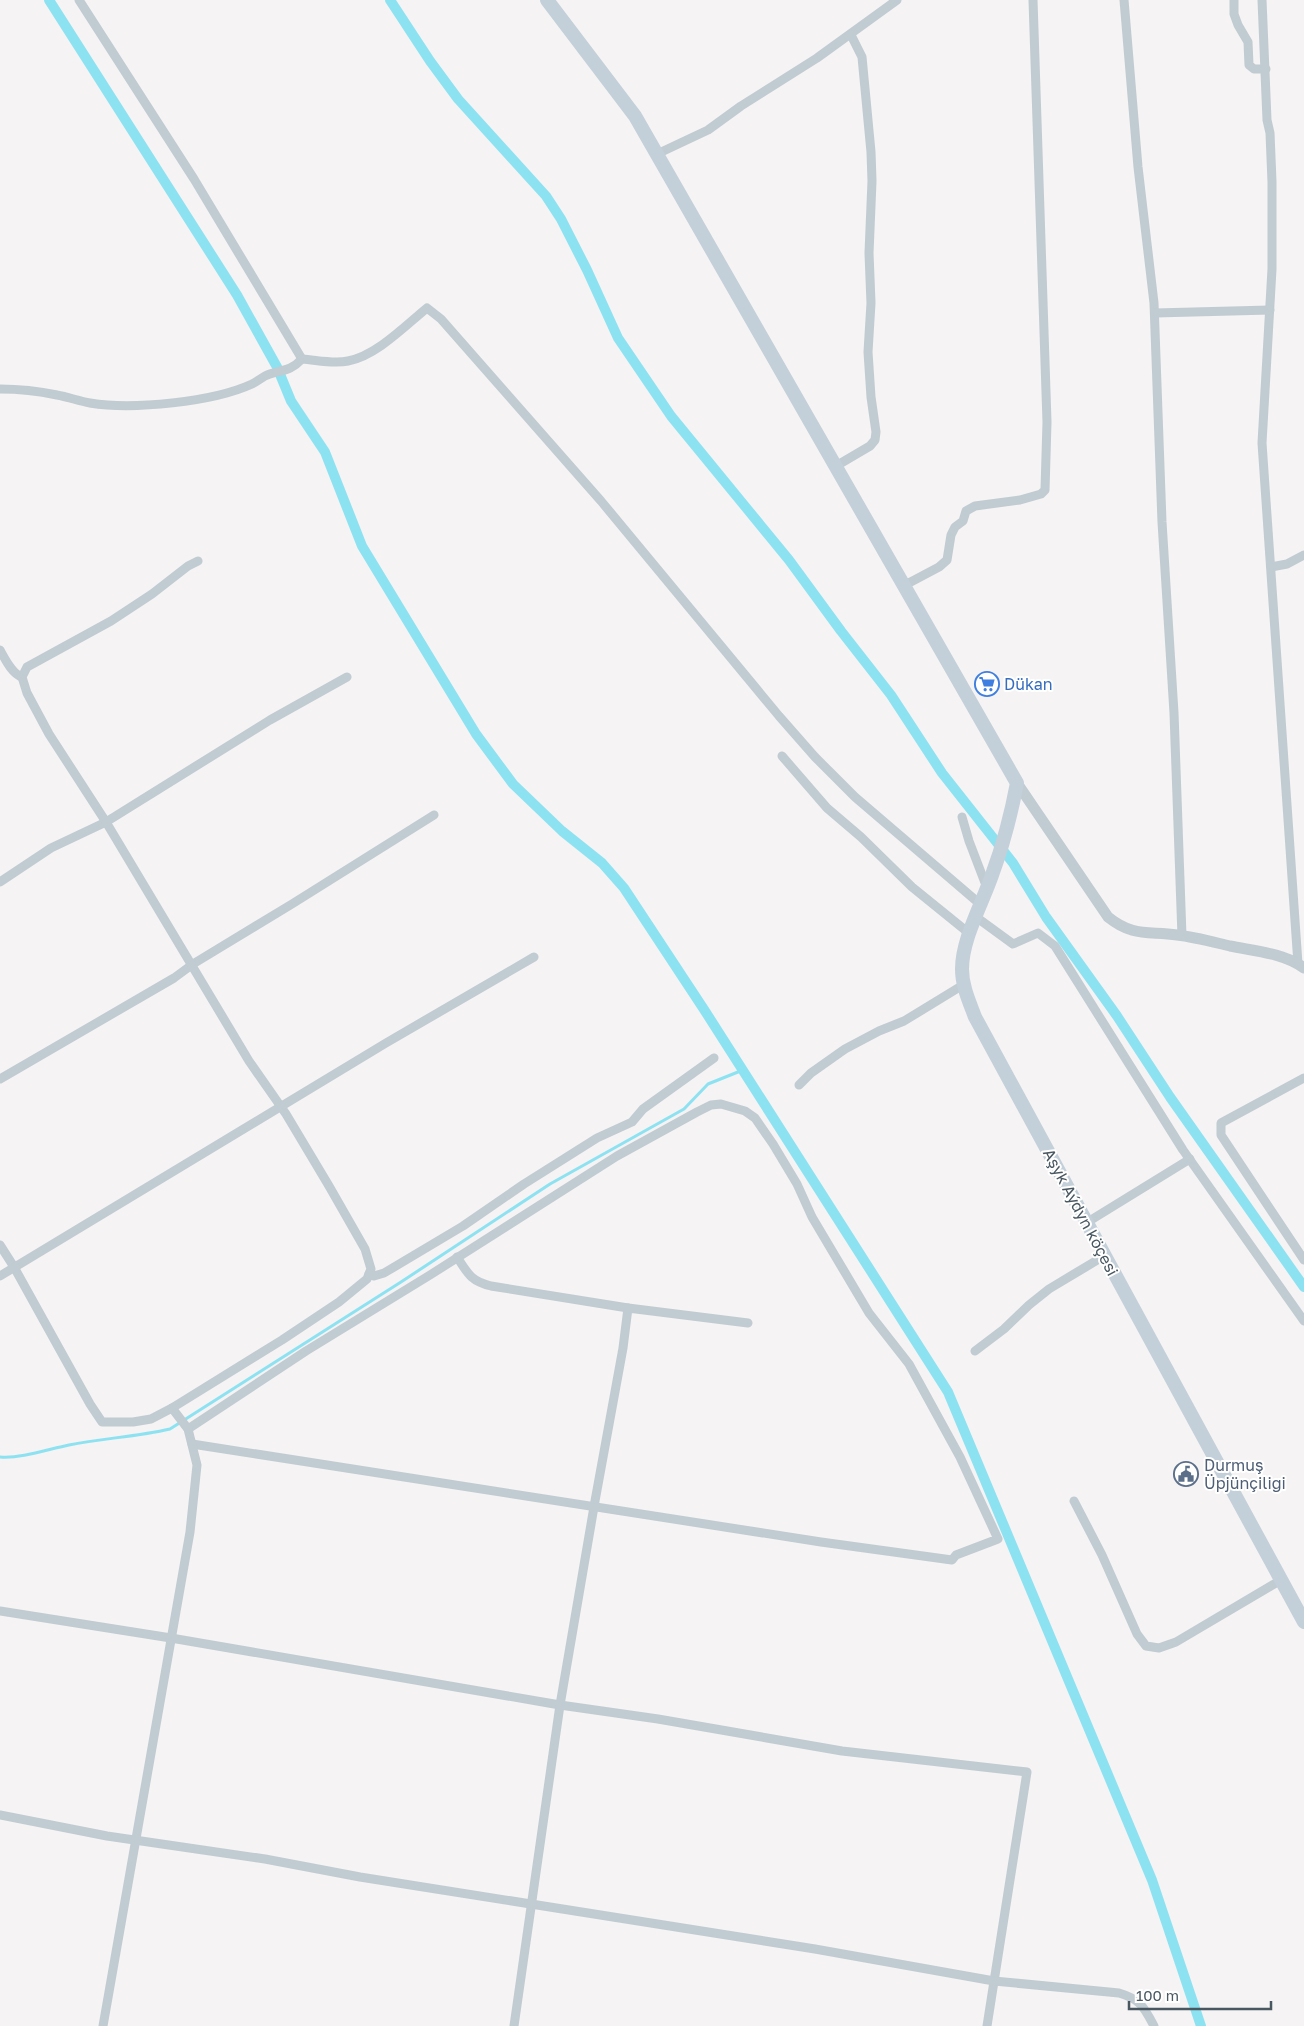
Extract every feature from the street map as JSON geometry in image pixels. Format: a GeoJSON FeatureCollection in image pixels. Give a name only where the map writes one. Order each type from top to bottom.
{"type":"FeatureCollection","features":[{"type":"Feature","properties":{"kind":"main road"},"geometry":{"type":"LineString","coordinates":[[547,0],[635,116],[1017,783]]}},
{"type":"Feature","properties":{"kind":"main road","name":"Aşyk Aýdyn köçesi"},"geometry":{"type":"LineString","coordinates":[[1017,783],[1009,824],[963,956],[963,985],[975,1017],[1304,1622]]}},
{"type":"Feature","properties":{"kind":"street"},"geometry":{"type":"LineString","coordinates":[[79,0],[194,179],[302,359]]}},
{"type":"Feature","properties":{"kind":"street"},"geometry":{"type":"LineString","coordinates":[[657,154],[708,130],[740,106],[851,35],[897,0]]}},
{"type":"Feature","properties":{"kind":"street"},"geometry":{"type":"LineString","coordinates":[[905,585],[939,567],[947,560],[951,536],[956,527],[963,521],[966,511],[970,508],[1020,500],[1041,494],[1045,490],[1047,422],[1033,0]]}},
{"type":"Feature","properties":{"kind":"street"},"geometry":{"type":"LineString","coordinates":[[1124,0],[1138,167],[1155,313],[1162,522],[1174,713],[1182,936]]}},
{"type":"Feature","properties":{"kind":"street"},"geometry":{"type":"LineString","coordinates":[[1234,0],[1234,14],[1248,42],[1249,65],[1254,68],[1266,69]]}},
{"type":"Feature","properties":{"kind":"street"},"geometry":{"type":"LineString","coordinates":[[1017,783],[1108,917],[1122,928],[1131,931],[1182,936],[1273,955],[1301,966],[1262,442],[1272,268],[1272,182],[1262,0]]}},
{"type":"Feature","properties":{"kind":"street"},"geometry":{"type":"LineString","coordinates":[[836,466],[870,446],[875,440],[876,432],[868,352],[871,303],[869,253],[872,181],[871,152],[862,57],[851,35]]}},
{"type":"Feature","properties":{"kind":"street"},"geometry":{"type":"LineString","coordinates":[[302,359],[348,362],[364,357],[376,350],[427,308],[441,319],[601,501],[815,757],[855,797],[1013,944],[1038,933],[1055,946],[1190,1159],[1304,1321]]}},
{"type":"Feature","properties":{"kind":"street"},"geometry":{"type":"LineString","coordinates":[[1155,313],[1270,310]]}},
{"type":"Feature","properties":{"kind":"street"},"geometry":{"type":"LineString","coordinates":[[0,389],[40,392],[92,403],[172,403],[251,384],[266,376],[285,372],[295,367],[302,359]]}},
{"type":"Feature","properties":{"kind":"street"},"geometry":{"type":"LineString","coordinates":[[1271,567],[1286,564],[1304,555]]}},
{"type":"Feature","properties":{"kind":"street"},"geometry":{"type":"LineString","coordinates":[[0,1245],[102,1422],[133,1422],[151,1419],[174,1410],[339,1302],[367,1279],[371,1269],[364,1249],[281,1106],[249,1061],[106,822],[34,709],[26,693],[22,677],[27,667],[111,621],[198,560]]}},
{"type":"Feature","properties":{"kind":"street"},"geometry":{"type":"LineString","coordinates":[[0,650],[12,670],[22,677]]}},
{"type":"Feature","properties":{"kind":"street"},"geometry":{"type":"LineString","coordinates":[[0,882],[51,848],[106,822],[270,720],[347,677]]}},
{"type":"Feature","properties":{"kind":"street"},"geometry":{"type":"LineString","coordinates":[[782,756],[809,790],[827,808],[861,837],[912,887],[970,934]]}},
{"type":"Feature","properties":{"kind":"street"},"geometry":{"type":"LineString","coordinates":[[0,1079],[174,978],[191,965],[434,815]]}},
{"type":"Feature","properties":{"kind":"street"},"geometry":{"type":"LineString","coordinates":[[962,817],[969,841],[989,882]]}},
{"type":"Feature","properties":{"kind":"street"},"geometry":{"type":"LineString","coordinates":[[0,1276],[281,1106],[534,957]]}},
{"type":"Feature","properties":{"kind":"street"},"geometry":{"type":"LineString","coordinates":[[799,1085],[811,1073],[845,1049],[879,1031],[904,1021],[963,985]]}},
{"type":"Feature","properties":{"kind":"street"},"geometry":{"type":"LineString","coordinates":[[369,1274],[374,1276],[384,1273],[463,1226],[524,1184],[597,1138],[632,1122],[643,1109],[714,1058]]}},
{"type":"Feature","properties":{"kind":"street"},"geometry":{"type":"LineString","coordinates":[[1304,1078],[1221,1123],[1221,1135],[1304,1260]]}},
{"type":"Feature","properties":{"kind":"street"},"geometry":{"type":"LineString","coordinates":[[187,1428],[617,1156],[711,1104],[721,1104],[745,1111],[755,1118],[773,1144],[797,1184],[812,1217],[869,1313],[909,1364],[960,1457],[998,1539],[956,1555],[952,1560],[821,1542],[192,1444]]}},
{"type":"Feature","properties":{"kind":"street"},"geometry":{"type":"LineString","coordinates":[[1086,1223],[1190,1159]]}},
{"type":"Feature","properties":{"kind":"street"},"geometry":{"type":"LineString","coordinates":[[974,1352],[1049,1290],[1104,1256]]}},
{"type":"Feature","properties":{"kind":"street"},"geometry":{"type":"LineString","coordinates":[[458,1257],[471,1278],[476,1282],[491,1286],[628,1308],[748,1322]]}},
{"type":"Feature","properties":{"kind":"street"},"geometry":{"type":"LineString","coordinates":[[514,2026],[560,1705],[623,1348],[628,1308]]}},
{"type":"Feature","properties":{"kind":"street"},"geometry":{"type":"LineString","coordinates":[[103,2026],[191,1523],[197,1465],[187,1428],[174,1410]]}},
{"type":"Feature","properties":{"kind":"street"},"geometry":{"type":"LineString","coordinates":[[1074,1500],[1102,1555],[1137,1634],[1146,1646],[1159,1648],[1176,1642],[1281,1580]]}},
{"type":"Feature","properties":{"kind":"street"},"geometry":{"type":"LineString","coordinates":[[0,1611],[842,1751],[1027,1772],[987,2026]]}},
{"type":"Feature","properties":{"kind":"street"},"geometry":{"type":"LineString","coordinates":[[0,1815],[136,1841],[265,1859],[360,1877],[815,1949],[994,1982],[1034,1984],[1119,1993],[1133,1998],[1139,2003],[1154,2026]]}},
{"type":"Feature","properties":{"kind":"waterway"},"geometry":{"type":"LineString","coordinates":[[49,0],[237,295],[277,367],[291,401],[325,452],[362,546],[476,734],[513,784],[562,831],[602,863],[624,888],[705,1011],[948,1392],[1152,1880],[1201,2026]]}},
{"type":"Feature","properties":{"kind":"waterway"},"geometry":{"type":"LineString","coordinates":[[390,0],[430,61],[458,99],[546,196],[561,219],[587,270],[618,338],[671,416],[789,560],[891,695],[942,773],[1013,863],[1046,917],[1117,1016],[1170,1097],[1304,1287]]}},
{"type":"Feature","properties":{"kind":"waterway"},"geometry":{"type":"LineString","coordinates":[[0,1457],[25,1455],[82,1443],[170,1429],[401,1282],[550,1184],[684,1109],[708,1084],[743,1070]]}},
{"type":"Feature","properties":{"kind":"place","name":"Dükan"},"geometry":{"type":"Point","coordinates":[987,684]}},
{"type":"Feature","properties":{"kind":"place","name":"Durmuş Üpjünçiligi"},"geometry":{"type":"Point","coordinates":[1186,1474]}}]}
